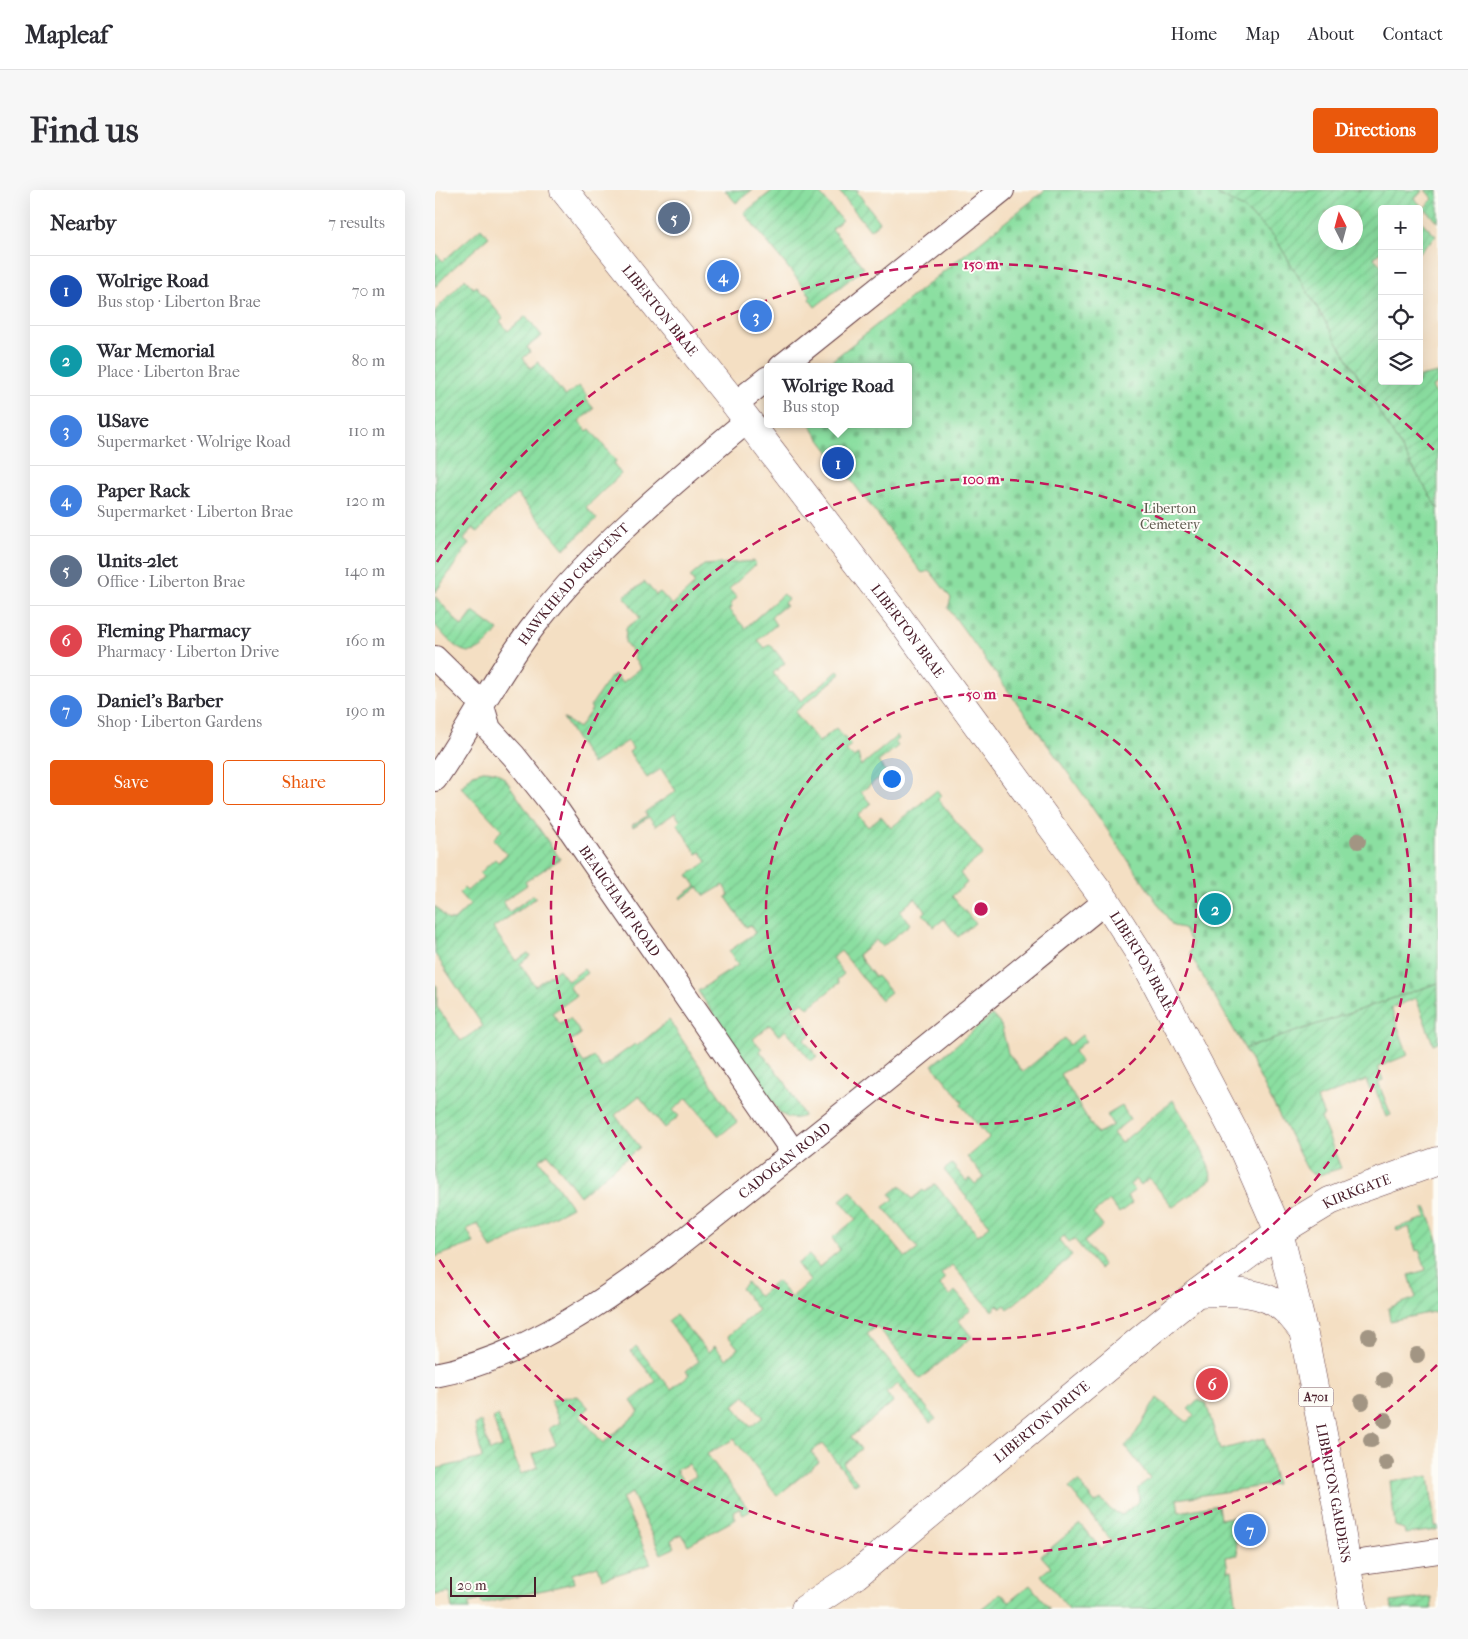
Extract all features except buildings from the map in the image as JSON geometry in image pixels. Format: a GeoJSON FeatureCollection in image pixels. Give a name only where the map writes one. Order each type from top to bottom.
{"type":"FeatureCollection","features":[{"type":"Feature","properties":{"kind":"main road","name":"LIBERTON BRAE"},"geometry":{"type":"LineString","coordinates":[[564,190],[741,412],[899,618],[1105,901],[1145,962],[1241,1143],[1279,1232]]}},
{"type":"Feature","properties":{"kind":"main road","name":"KIRKGATE"},"geometry":{"type":"LineString","coordinates":[[1279,1232],[1330,1201],[1438,1161]]}},
{"type":"Feature","properties":{"kind":"main road","name":"LIBERTON DRIVE"},"geometry":{"type":"LineString","coordinates":[[805,1609],[856,1575],[1197,1293],[1279,1232]]}},
{"type":"Feature","properties":{"kind":"main road","name":"LIBERTON GARDENS"},"geometry":{"type":"LineString","coordinates":[[1279,1232],[1303,1330],[1354,1609]]}},
{"type":"Feature","properties":{"kind":"main road"},"geometry":{"type":"LineString","coordinates":[[1197,1293],[1259,1294],[1283,1308],[1303,1330]]}},
{"type":"Feature","properties":{"kind":"street"},"geometry":{"type":"LineString","coordinates":[[786,363],[1002,190]]}},
{"type":"Feature","properties":{"kind":"street","name":"HAWKHEAD CRESCENT"},"geometry":{"type":"LineString","coordinates":[[435,779],[451,756],[481,703],[535,624],[588,564],[674,483],[741,412],[764,383]]}},
{"type":"Feature","properties":{"kind":"street","name":"BEAUCHAMP ROAD"},"geometry":{"type":"LineString","coordinates":[[435,658],[481,703],[489,729],[514,756],[557,810],[794,1153]]}},
{"type":"Feature","properties":{"kind":"street","name":"CADOGAN ROAD"},"geometry":{"type":"LineString","coordinates":[[435,1375],[485,1361],[568,1322],[656,1261],[794,1153],[1105,901]]}},
{"type":"Feature","properties":{"kind":"street"},"geometry":{"type":"LineString","coordinates":[[1347,1564],[1438,1551]]}},
{"type":"Feature","properties":{"kind":"green space"},"geometry":{"type":"Polygon","coordinates":[[[725,190],[752,190],[736,203],[725,190]]]}},
{"type":"Feature","properties":{"kind":"green space"},"geometry":{"type":"Polygon","coordinates":[[[773,190],[817,190],[842,220],[832,229],[864,268],[815,307],[809,299],[811,296],[744,213],[773,190]]]}},
{"type":"Feature","properties":{"kind":"green space"},"geometry":{"type":"Polygon","coordinates":[[[838,190],[859,190],[857,192],[880,222],[870,230],[838,190]]]}},
{"type":"Feature","properties":{"kind":"green space","name":"Liberton Cemetery"},"geometry":{"type":"Polygon","coordinates":[[[1045,190],[1211,190],[1243,208],[1274,236],[1438,509],[1438,983],[1245,1049],[1190,954],[1192,943],[1183,928],[1173,926],[1076,784],[948,608],[951,598],[930,571],[922,573],[812,428],[912,428],[912,363],[829,363],[1045,190]]]}},
{"type":"Feature","properties":{"kind":"green space"},"geometry":{"type":"Polygon","coordinates":[[[1211,190],[1423,190],[1415,199],[1421,205],[1378,205],[1378,254],[1374,258],[1378,262],[1378,385],[1423,385],[1423,376],[1438,373],[1438,384],[1432,387],[1438,397],[1438,509],[1274,236],[1243,208],[1211,190]]]}},
{"type":"Feature","properties":{"kind":"green space"},"geometry":{"type":"Polygon","coordinates":[[[1425,190],[1438,190],[1438,223],[1426,210],[1423,213],[1423,207],[1433,199],[1425,190]]]}},
{"type":"Feature","properties":{"kind":"green space"},"geometry":{"type":"Polygon","coordinates":[[[1423,223],[1436,236],[1423,249],[1423,223]]]}},
{"type":"Feature","properties":{"kind":"green space"},"geometry":{"type":"Polygon","coordinates":[[[481,228],[489,237],[451,270],[435,287],[435,253],[443,261],[481,228]]]}},
{"type":"Feature","properties":{"kind":"green space"},"geometry":{"type":"Polygon","coordinates":[[[465,279],[473,288],[476,286],[503,318],[500,321],[508,331],[526,316],[542,336],[527,347],[530,352],[523,358],[530,368],[538,362],[565,396],[579,386],[587,396],[585,398],[594,409],[579,421],[587,431],[590,429],[616,461],[614,464],[621,474],[586,507],[597,519],[564,549],[517,494],[495,512],[478,532],[472,528],[464,540],[469,544],[435,593],[435,311],[465,279]]]}},
{"type":"Feature","properties":{"kind":"green space"},"geometry":{"type":"Polygon","coordinates":[[[754,561],[756,564],[729,589],[737,598],[730,604],[732,606],[729,610],[745,628],[783,594],[788,599],[784,603],[786,605],[771,617],[776,625],[758,640],[765,648],[770,644],[785,663],[773,673],[789,692],[792,690],[801,701],[838,671],[841,674],[795,712],[819,742],[836,728],[851,745],[846,750],[853,757],[858,754],[861,766],[897,736],[899,739],[895,742],[898,746],[878,762],[886,772],[861,792],[871,804],[858,815],[868,827],[881,816],[891,828],[937,790],[941,796],[938,799],[983,854],[960,873],[967,883],[952,896],[975,923],[958,937],[944,919],[934,927],[923,914],[926,911],[915,898],[900,911],[910,924],[882,947],[876,940],[858,955],[875,977],[877,976],[891,992],[881,1000],[841,951],[832,958],[844,974],[837,980],[839,983],[808,1008],[803,1002],[793,1009],[812,1033],[804,1040],[817,1056],[811,1061],[786,1030],[779,1036],[770,1025],[753,1039],[762,1049],[760,1051],[785,1082],[804,1116],[798,1118],[789,1118],[780,1113],[698,991],[738,965],[729,951],[755,933],[750,925],[746,927],[726,897],[729,895],[723,885],[705,896],[698,887],[681,899],[680,897],[696,886],[688,875],[707,862],[701,852],[697,854],[677,824],[680,821],[675,813],[656,826],[649,817],[633,827],[632,825],[647,816],[645,812],[676,791],[661,769],[647,778],[629,752],[633,749],[628,741],[592,764],[563,718],[579,728],[592,709],[590,707],[610,677],[612,678],[615,674],[622,683],[641,668],[633,658],[635,656],[625,642],[626,628],[640,618],[624,596],[645,582],[656,595],[660,592],[672,605],[695,584],[690,577],[704,565],[754,561]]]}},
{"type":"Feature","properties":{"kind":"green space"},"geometry":{"type":"Polygon","coordinates":[[[435,596],[462,627],[473,612],[498,630],[481,648],[473,652],[466,652],[451,643],[435,625],[435,596]]]}},
{"type":"Feature","properties":{"kind":"green space"},"geometry":{"type":"Polygon","coordinates":[[[487,770],[497,772],[506,780],[560,859],[525,882],[527,885],[503,901],[509,912],[534,895],[536,898],[493,928],[516,961],[528,953],[530,956],[520,964],[535,986],[559,969],[568,981],[584,969],[587,973],[569,986],[576,996],[552,1013],[560,1024],[570,1018],[581,1034],[569,1042],[584,1063],[594,1057],[601,1068],[635,1044],[637,1046],[669,1020],[737,1122],[719,1136],[687,1098],[673,1110],[679,1116],[665,1128],[639,1096],[615,1115],[640,1147],[580,1196],[548,1154],[539,1160],[572,1207],[491,1249],[478,1224],[467,1229],[474,1243],[435,1257],[435,984],[437,986],[437,1007],[461,1041],[483,1026],[435,954],[435,906],[448,920],[454,920],[470,905],[459,893],[464,888],[467,891],[483,877],[480,873],[495,859],[498,862],[507,854],[493,839],[502,830],[461,787],[473,774],[487,770]]]}},
{"type":"Feature","properties":{"kind":"green space"},"geometry":{"type":"Polygon","coordinates":[[[1438,983],[1438,1042],[1433,1044],[1416,998],[1391,1008],[1408,1055],[1378,1067],[1383,1080],[1378,1082],[1391,1115],[1386,1117],[1375,1088],[1370,1090],[1366,1080],[1317,1099],[1324,1116],[1321,1118],[1341,1168],[1319,1175],[1312,1174],[1307,1169],[1245,1049],[1438,983]]]}},
{"type":"Feature","properties":{"kind":"green space"},"geometry":{"type":"Polygon","coordinates":[[[992,1015],[1001,1025],[1008,1053],[1023,1072],[1064,1038],[1070,1045],[1082,1035],[1086,1041],[1074,1051],[1081,1062],[1060,1074],[1097,1134],[1113,1125],[1107,1115],[1122,1106],[1130,1119],[1113,1133],[1121,1143],[1173,1100],[1201,1148],[1212,1179],[1173,1207],[1149,1178],[1141,1185],[1136,1179],[1130,1185],[1135,1190],[1127,1196],[1132,1203],[1119,1213],[1109,1200],[1093,1214],[1103,1226],[1084,1242],[1103,1265],[1099,1269],[1074,1239],[1069,1242],[1064,1236],[1059,1240],[1072,1256],[1008,1309],[1005,1305],[1001,1308],[998,1305],[992,1311],[952,1265],[941,1274],[945,1279],[940,1285],[950,1296],[955,1291],[971,1310],[958,1320],[972,1337],[920,1379],[877,1326],[867,1334],[936,1419],[930,1423],[898,1384],[886,1393],[893,1402],[851,1437],[861,1449],[843,1463],[858,1483],[855,1485],[822,1444],[811,1452],[819,1462],[777,1496],[734,1439],[707,1454],[750,1511],[743,1515],[739,1508],[733,1511],[736,1519],[688,1545],[682,1534],[671,1540],[674,1548],[661,1554],[632,1493],[622,1498],[651,1564],[602,1579],[598,1566],[572,1574],[574,1583],[482,1604],[481,1600],[469,1603],[470,1609],[452,1609],[450,1593],[435,1595],[435,1469],[482,1458],[475,1425],[481,1422],[490,1451],[502,1447],[493,1418],[498,1416],[521,1474],[538,1467],[533,1454],[556,1445],[549,1428],[560,1423],[551,1401],[578,1396],[589,1408],[580,1416],[603,1443],[639,1412],[631,1401],[656,1381],[631,1351],[636,1346],[671,1389],[689,1375],[686,1371],[699,1361],[668,1321],[676,1315],[708,1352],[715,1346],[726,1359],[738,1348],[728,1336],[758,1310],[741,1288],[747,1282],[759,1297],[777,1281],[791,1298],[810,1281],[797,1264],[809,1255],[819,1267],[840,1250],[832,1238],[856,1219],[840,1200],[851,1191],[906,1258],[918,1249],[883,1207],[894,1199],[890,1194],[901,1185],[912,1199],[923,1190],[925,1192],[935,1184],[978,1235],[990,1226],[944,1170],[952,1164],[966,1181],[970,1178],[975,1184],[984,1177],[967,1157],[989,1138],[961,1105],[963,1102],[932,1065],[992,1015]],[[745,1396],[733,1406],[751,1427],[763,1417],[745,1396]],[[688,1464],[676,1470],[684,1483],[696,1476],[688,1464]]]}},
{"type":"Feature","properties":{"kind":"green space"},"geometry":{"type":"Polygon","coordinates":[[[1423,1209],[1427,1209],[1438,1241],[1438,1311],[1390,1321],[1388,1308],[1416,1298],[1409,1275],[1426,1270],[1419,1250],[1416,1251],[1409,1227],[1397,1231],[1396,1228],[1426,1218],[1423,1209]]]}},
{"type":"Feature","properties":{"kind":"green space"},"geometry":{"type":"Polygon","coordinates":[[[1157,1398],[1187,1422],[1194,1415],[1188,1409],[1197,1400],[1206,1403],[1220,1450],[1264,1438],[1276,1484],[1177,1499],[1179,1512],[1218,1505],[1220,1519],[1232,1517],[1238,1555],[1226,1557],[1228,1571],[1232,1570],[1237,1609],[1069,1609],[1041,1575],[1051,1567],[1041,1556],[1080,1524],[1101,1549],[1111,1540],[1069,1488],[1078,1481],[1095,1503],[1101,1499],[1111,1510],[1122,1515],[1139,1501],[1138,1488],[1150,1478],[1125,1446],[1131,1441],[1157,1398]]]}},
{"type":"Feature","properties":{"kind":"green space"},"geometry":{"type":"Polygon","coordinates":[[[1429,1476],[1435,1526],[1438,1526],[1438,1530],[1405,1534],[1404,1529],[1395,1526],[1390,1481],[1429,1476]]]}},
{"type":"Feature","properties":{"kind":"green space"},"geometry":{"type":"Polygon","coordinates":[[[1030,1585],[1050,1609],[981,1609],[1001,1593],[1009,1602],[1030,1585]]]}},
{"type":"Feature","properties":{"kind":"green space"},"geometry":{"type":"Polygon","coordinates":[[[1431,1597],[1432,1609],[1392,1609],[1391,1602],[1431,1597]]]}},
{"type":"Feature","properties":{"kind":"place","name":"Units-2let"},"geometry":{"type":"Point","coordinates":[674,218]}},
{"type":"Feature","properties":{"kind":"place","name":"Paper Rack"},"geometry":{"type":"Point","coordinates":[723,276]}},
{"type":"Feature","properties":{"kind":"place","name":"USave"},"geometry":{"type":"Point","coordinates":[756,316]}},
{"type":"Feature","properties":{"kind":"place","name":"Wolrige Road"},"geometry":{"type":"Point","coordinates":[838,463]}},
{"type":"Feature","properties":{"kind":"place","name":"War Memorial"},"geometry":{"type":"Point","coordinates":[1215,909]}},
{"type":"Feature","properties":{"kind":"place","name":"Fleming Pharmacy"},"geometry":{"type":"Point","coordinates":[1212,1384]}},
{"type":"Feature","properties":{"kind":"place","name":"Daniel’s Barber"},"geometry":{"type":"Point","coordinates":[1250,1530]}}]}
